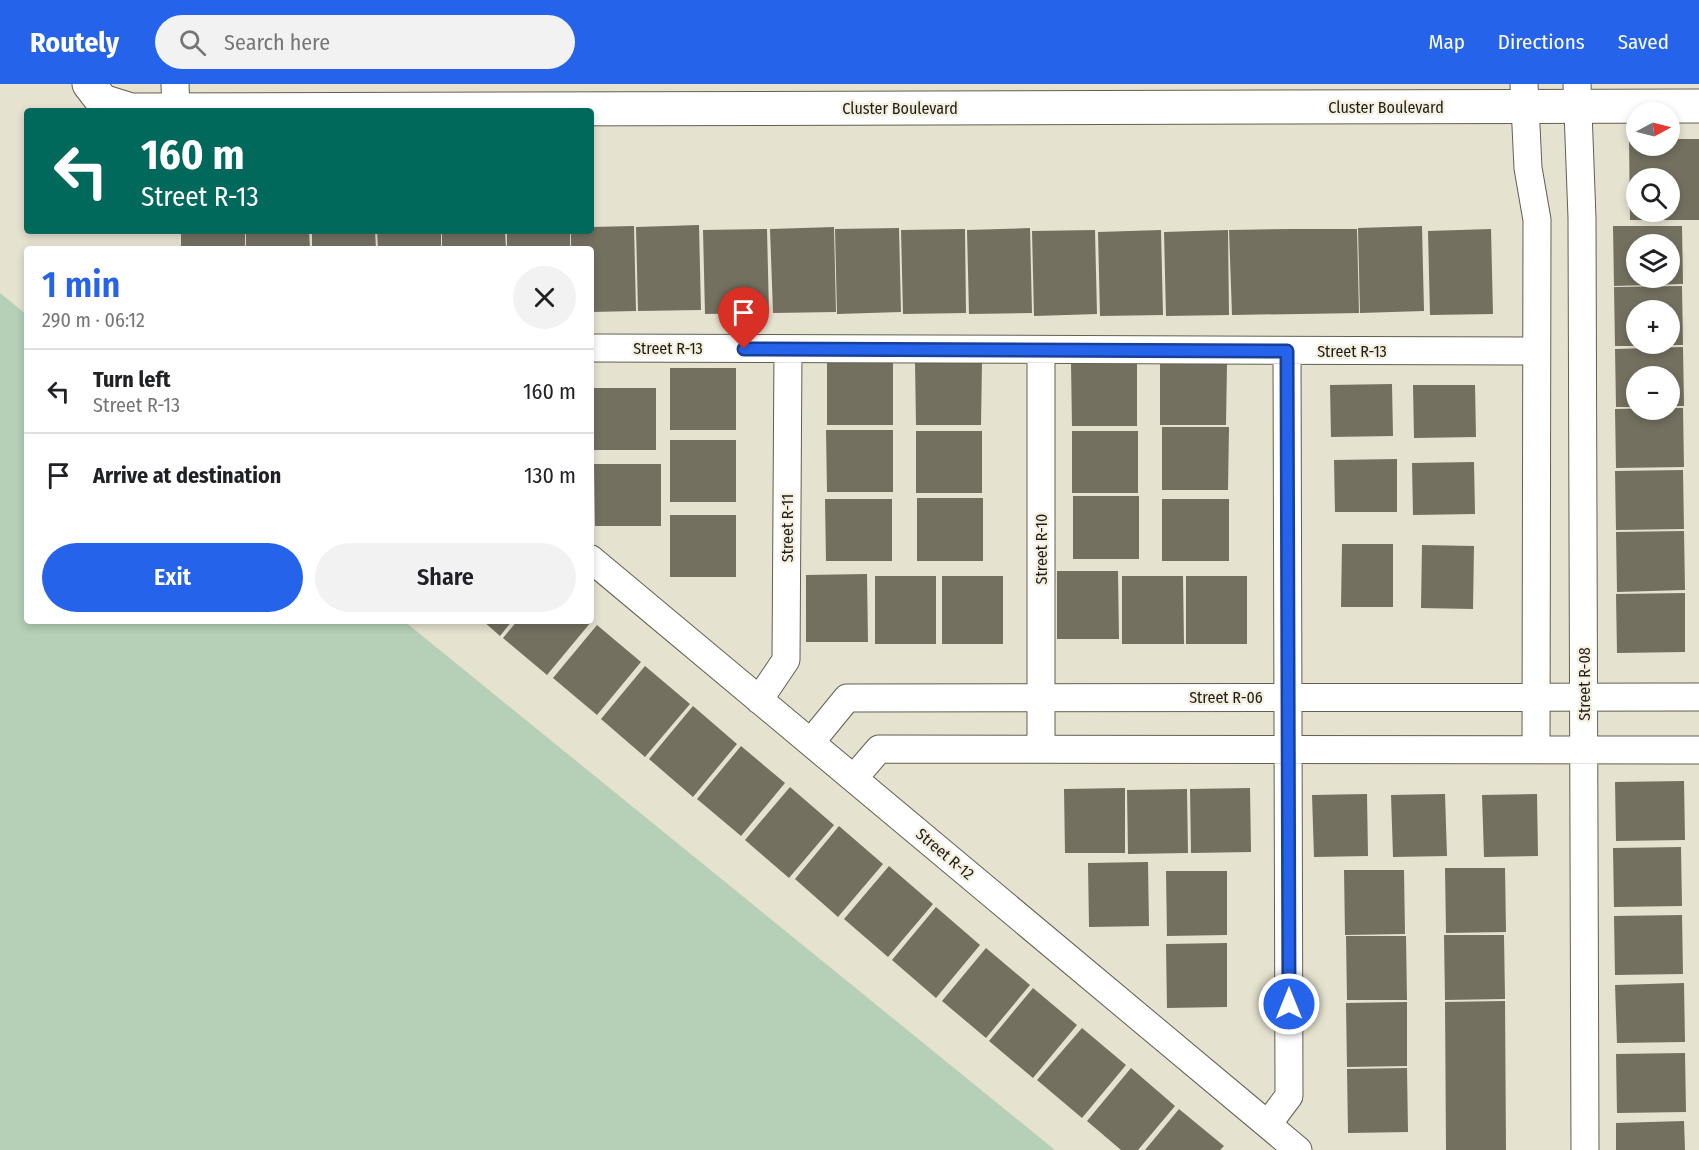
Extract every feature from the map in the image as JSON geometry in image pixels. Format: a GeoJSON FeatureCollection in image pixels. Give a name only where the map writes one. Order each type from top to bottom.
{"type":"FeatureCollection","features":[{"type":"Feature","properties":{"kind":"street","name":"Cluster Boulevard"},"geometry":{"type":"LineString","coordinates":[[95,92],[127,108]]}},
{"type":"Feature","properties":{"kind":"street","name":"Cluster Boulevard"},"geometry":{"type":"LineString","coordinates":[[136,108],[166,97],[1524,95],[1576,95],[1699,106]]}},
{"type":"Feature","properties":{"kind":"street"},"geometry":{"type":"LineString","coordinates":[[1524,95],[1528,168],[1537,220],[1536,750]]}},
{"type":"Feature","properties":{"kind":"street","name":"Street R-08"},"geometry":{"type":"LineString","coordinates":[[1576,95],[1582,218],[1586,1150]]}},
{"type":"Feature","properties":{"kind":"street"},"geometry":{"type":"LineString","coordinates":[[1536,276],[1582,276]]}},
{"type":"Feature","properties":{"kind":"street","name":"Street R-13"},"geometry":{"type":"LineString","coordinates":[[594,348],[1536,351]]}},
{"type":"Feature","properties":{"kind":"street","name":"Street R-11"},"geometry":{"type":"LineString","coordinates":[[759,700],[786,660],[788,349]]}},
{"type":"Feature","properties":{"kind":"street","name":"Street R-10"},"geometry":{"type":"LineString","coordinates":[[1041,350],[1041,749]]}},
{"type":"Feature","properties":{"kind":"street"},"geometry":{"type":"LineString","coordinates":[[1268,1124],[1289,1096],[1287,351]]}},
{"type":"Feature","properties":{"kind":"street","name":"Street R-12"},"geometry":{"type":"LineString","coordinates":[[594,562],[1298,1150]]}},
{"type":"Feature","properties":{"kind":"street","name":"Street R-06"},"geometry":{"type":"LineString","coordinates":[[811,742],[847,698],[1699,697]]}},
{"type":"Feature","properties":{"kind":"street"},"geometry":{"type":"LineString","coordinates":[[854,778],[879,749],[1699,750]]}},
{"type":"Feature","properties":{"kind":"green space"},"geometry":{"type":"Polygon","coordinates":[[[0,293],[24,313],[24,624],[408,624],[1055,1150],[0,1150],[0,293]]]}},
{"type":"Feature","properties":{"kind":"building"},"geometry":{"type":"Polygon","coordinates":[[[1680,139],[1699,139],[1699,220],[1680,220],[1680,168],[1629,168],[1629,156],[1680,156],[1680,139]]]}},
{"type":"Feature","properties":{"kind":"building"},"geometry":{"type":"Polygon","coordinates":[[[699,225],[701,310],[638,311],[636,227],[699,225]]]}},
{"type":"Feature","properties":{"kind":"building"},"geometry":{"type":"Polygon","coordinates":[[[634,226],[636,311],[594,312],[594,246],[571,246],[571,234],[594,234],[594,227],[634,226]]]}},
{"type":"Feature","properties":{"kind":"building"},"geometry":{"type":"Polygon","coordinates":[[[1422,226],[1424,311],[1360,313],[1358,228],[1422,226]]]}},
{"type":"Feature","properties":{"kind":"building"},"geometry":{"type":"Polygon","coordinates":[[[1613,226],[1682,226],[1683,284],[1680,284],[1680,234],[1626,234],[1626,286],[1614,286],[1613,226]]]}},
{"type":"Feature","properties":{"kind":"building"},"geometry":{"type":"Polygon","coordinates":[[[834,227],[836,312],[773,313],[770,229],[834,227]]]}},
{"type":"Feature","properties":{"kind":"building"},"geometry":{"type":"Polygon","coordinates":[[[899,228],[901,312],[837,314],[835,229],[899,228]]]}},
{"type":"Feature","properties":{"kind":"building"},"geometry":{"type":"Polygon","coordinates":[[[1030,228],[1032,313],[969,314],[967,230],[1030,228]]]}},
{"type":"Feature","properties":{"kind":"building"},"geometry":{"type":"Polygon","coordinates":[[[767,229],[769,313],[705,314],[703,230],[767,229]]]}},
{"type":"Feature","properties":{"kind":"building"},"geometry":{"type":"Polygon","coordinates":[[[965,229],[966,313],[903,314],[901,230],[965,229]]]}},
{"type":"Feature","properties":{"kind":"building"},"geometry":{"type":"Polygon","coordinates":[[[1357,229],[1359,313],[1232,315],[1229,230],[1357,229]]]}},
{"type":"Feature","properties":{"kind":"building"},"geometry":{"type":"Polygon","coordinates":[[[1491,229],[1493,314],[1430,315],[1428,231],[1491,229]]]}},
{"type":"Feature","properties":{"kind":"building"},"geometry":{"type":"Polygon","coordinates":[[[1095,230],[1097,314],[1034,316],[1032,231],[1095,230]]]}},
{"type":"Feature","properties":{"kind":"building"},"geometry":{"type":"Polygon","coordinates":[[[1161,230],[1163,315],[1100,316],[1098,232],[1161,230]]]}},
{"type":"Feature","properties":{"kind":"building"},"geometry":{"type":"Polygon","coordinates":[[[1228,230],[1229,315],[1166,316],[1164,232],[1228,230]]]}},
{"type":"Feature","properties":{"kind":"building"},"geometry":{"type":"Polygon","coordinates":[[[181,234],[245,234],[245,246],[181,246],[181,234]]]}},
{"type":"Feature","properties":{"kind":"building"},"geometry":{"type":"Polygon","coordinates":[[[246,234],[309,234],[310,246],[246,246],[246,234]]]}},
{"type":"Feature","properties":{"kind":"building"},"geometry":{"type":"Polygon","coordinates":[[[312,234],[375,234],[376,246],[312,246],[312,234]]]}},
{"type":"Feature","properties":{"kind":"building"},"geometry":{"type":"Polygon","coordinates":[[[377,234],[441,234],[441,246],[378,246],[377,234]]]}},
{"type":"Feature","properties":{"kind":"building"},"geometry":{"type":"Polygon","coordinates":[[[442,234],[505,234],[506,246],[442,246],[442,234]]]}},
{"type":"Feature","properties":{"kind":"building"},"geometry":{"type":"Polygon","coordinates":[[[507,234],[570,234],[570,246],[507,246],[507,234]]]}},
{"type":"Feature","properties":{"kind":"building"},"geometry":{"type":"Polygon","coordinates":[[[1682,286],[1683,345],[1680,345],[1680,300],[1626,300],[1626,346],[1615,346],[1614,287],[1680,288],[1682,286]]]}},
{"type":"Feature","properties":{"kind":"building"},"geometry":{"type":"Polygon","coordinates":[[[1680,347],[1683,347],[1684,406],[1680,406],[1680,366],[1626,366],[1626,407],[1616,407],[1615,349],[1626,349],[1626,354],[1680,354],[1680,347]]]}},
{"type":"Feature","properties":{"kind":"building"},"geometry":{"type":"Polygon","coordinates":[[[827,362],[893,362],[893,425],[827,425],[827,362]]]}},
{"type":"Feature","properties":{"kind":"building"},"geometry":{"type":"Polygon","coordinates":[[[915,362],[982,362],[981,425],[916,425],[915,362]]]}},
{"type":"Feature","properties":{"kind":"building"},"geometry":{"type":"Polygon","coordinates":[[[1160,363],[1227,363],[1226,425],[1160,425],[1160,363]]]}},
{"type":"Feature","properties":{"kind":"building"},"geometry":{"type":"Polygon","coordinates":[[[1071,364],[1137,364],[1137,426],[1072,426],[1071,364]]]}},
{"type":"Feature","properties":{"kind":"building"},"geometry":{"type":"Polygon","coordinates":[[[670,368],[736,368],[736,430],[670,430],[670,368]]]}},
{"type":"Feature","properties":{"kind":"building"},"geometry":{"type":"Polygon","coordinates":[[[1392,384],[1393,436],[1331,437],[1330,385],[1392,384]]]}},
{"type":"Feature","properties":{"kind":"building"},"geometry":{"type":"Polygon","coordinates":[[[1413,385],[1475,385],[1476,437],[1414,438],[1413,385]]]}},
{"type":"Feature","properties":{"kind":"building"},"geometry":{"type":"Polygon","coordinates":[[[594,388],[656,388],[656,450],[594,450],[594,388]]]}},
{"type":"Feature","properties":{"kind":"building"},"geometry":{"type":"Polygon","coordinates":[[[1680,408],[1683,408],[1684,467],[1616,468],[1615,409],[1626,409],[1626,420],[1680,420],[1680,408]]]}},
{"type":"Feature","properties":{"kind":"building"},"geometry":{"type":"Polygon","coordinates":[[[1162,427],[1229,427],[1228,490],[1162,490],[1162,427]]]}},
{"type":"Feature","properties":{"kind":"building"},"geometry":{"type":"Polygon","coordinates":[[[826,430],[893,430],[893,492],[827,492],[826,430]]]}},
{"type":"Feature","properties":{"kind":"building"},"geometry":{"type":"Polygon","coordinates":[[[916,431],[982,431],[982,493],[916,493],[916,431]]]}},
{"type":"Feature","properties":{"kind":"building"},"geometry":{"type":"Polygon","coordinates":[[[1072,431],[1138,431],[1138,493],[1072,493],[1072,431]]]}},
{"type":"Feature","properties":{"kind":"building"},"geometry":{"type":"Polygon","coordinates":[[[670,440],[736,440],[736,502],[670,502],[670,440]]]}},
{"type":"Feature","properties":{"kind":"building"},"geometry":{"type":"Polygon","coordinates":[[[1397,459],[1397,512],[1335,512],[1334,460],[1397,459]]]}},
{"type":"Feature","properties":{"kind":"building"},"geometry":{"type":"Polygon","coordinates":[[[1474,462],[1475,514],[1413,515],[1412,463],[1474,462]]]}},
{"type":"Feature","properties":{"kind":"building"},"geometry":{"type":"Polygon","coordinates":[[[594,464],[661,464],[661,526],[595,526],[594,464]]]}},
{"type":"Feature","properties":{"kind":"building"},"geometry":{"type":"Polygon","coordinates":[[[1683,470],[1684,529],[1616,530],[1615,471],[1683,470]]]}},
{"type":"Feature","properties":{"kind":"building"},"geometry":{"type":"Polygon","coordinates":[[[1073,496],[1139,496],[1139,559],[1073,559],[1073,496]]]}},
{"type":"Feature","properties":{"kind":"building"},"geometry":{"type":"Polygon","coordinates":[[[917,498],[983,498],[983,561],[917,561],[917,498]]]}},
{"type":"Feature","properties":{"kind":"building"},"geometry":{"type":"Polygon","coordinates":[[[825,499],[892,499],[892,561],[826,561],[825,499]]]}},
{"type":"Feature","properties":{"kind":"building"},"geometry":{"type":"Polygon","coordinates":[[[1162,499],[1229,499],[1229,561],[1162,561],[1162,499]]]}},
{"type":"Feature","properties":{"kind":"building"},"geometry":{"type":"Polygon","coordinates":[[[670,515],[736,515],[736,577],[670,577],[670,515]]]}},
{"type":"Feature","properties":{"kind":"building"},"geometry":{"type":"Polygon","coordinates":[[[1684,531],[1685,590],[1617,592],[1616,532],[1684,531]]]}},
{"type":"Feature","properties":{"kind":"building"},"geometry":{"type":"Polygon","coordinates":[[[1342,544],[1393,544],[1393,607],[1341,607],[1342,544]]]}},
{"type":"Feature","properties":{"kind":"building"},"geometry":{"type":"Polygon","coordinates":[[[1422,545],[1474,546],[1473,609],[1421,608],[1422,545]]]}},
{"type":"Feature","properties":{"kind":"building"},"geometry":{"type":"Polygon","coordinates":[[[1057,571],[1118,571],[1119,639],[1057,639],[1057,571]]]}},
{"type":"Feature","properties":{"kind":"building"},"geometry":{"type":"Polygon","coordinates":[[[867,574],[868,642],[806,642],[806,575],[867,574]]]}},
{"type":"Feature","properties":{"kind":"building"},"geometry":{"type":"Polygon","coordinates":[[[875,576],[936,576],[936,644],[875,644],[875,576]]]}},
{"type":"Feature","properties":{"kind":"building"},"geometry":{"type":"Polygon","coordinates":[[[942,576],[1003,576],[1003,644],[942,644],[942,576]]]}},
{"type":"Feature","properties":{"kind":"building"},"geometry":{"type":"Polygon","coordinates":[[[1122,576],[1183,576],[1184,644],[1122,644],[1122,576]]]}},
{"type":"Feature","properties":{"kind":"building"},"geometry":{"type":"Polygon","coordinates":[[[1186,576],[1247,576],[1247,644],[1186,644],[1186,576]]]}},
{"type":"Feature","properties":{"kind":"building"},"geometry":{"type":"Polygon","coordinates":[[[1685,593],[1685,652],[1617,653],[1616,594],[1685,593]]]}},
{"type":"Feature","properties":{"kind":"building"},"geometry":{"type":"Polygon","coordinates":[[[486,624],[510,624],[500,636],[486,624]]]}},
{"type":"Feature","properties":{"kind":"building"},"geometry":{"type":"Polygon","coordinates":[[[515,624],[589,624],[547,675],[503,638],[515,624]]]}},
{"type":"Feature","properties":{"kind":"building"},"geometry":{"type":"Polygon","coordinates":[[[597,625],[641,662],[597,715],[553,678],[597,625]]]}},
{"type":"Feature","properties":{"kind":"building"},"geometry":{"type":"Polygon","coordinates":[[[645,666],[690,704],[645,757],[601,719],[645,666]]]}},
{"type":"Feature","properties":{"kind":"building"},"geometry":{"type":"Polygon","coordinates":[[[693,706],[737,744],[693,797],[649,759],[693,706]]]}},
{"type":"Feature","properties":{"kind":"building"},"geometry":{"type":"Polygon","coordinates":[[[741,746],[785,783],[741,836],[697,799],[741,746]]]}},
{"type":"Feature","properties":{"kind":"building"},"geometry":{"type":"Polygon","coordinates":[[[1684,781],[1685,840],[1616,841],[1615,782],[1684,781]]]}},
{"type":"Feature","properties":{"kind":"building"},"geometry":{"type":"Polygon","coordinates":[[[790,787],[834,825],[789,878],[745,840],[790,787]]]}},
{"type":"Feature","properties":{"kind":"building"},"geometry":{"type":"Polygon","coordinates":[[[1125,788],[1125,853],[1065,853],[1064,789],[1125,788]]]}},
{"type":"Feature","properties":{"kind":"building"},"geometry":{"type":"Polygon","coordinates":[[[1250,788],[1251,852],[1191,853],[1190,789],[1250,788]]]}},
{"type":"Feature","properties":{"kind":"building"},"geometry":{"type":"Polygon","coordinates":[[[1187,789],[1188,853],[1128,854],[1127,790],[1187,789]]]}},
{"type":"Feature","properties":{"kind":"building"},"geometry":{"type":"Polygon","coordinates":[[[1367,794],[1368,856],[1314,857],[1312,795],[1367,794]]]}},
{"type":"Feature","properties":{"kind":"building"},"geometry":{"type":"Polygon","coordinates":[[[1445,794],[1447,856],[1393,857],[1391,795],[1445,794]]]}},
{"type":"Feature","properties":{"kind":"building"},"geometry":{"type":"Polygon","coordinates":[[[1537,794],[1538,856],[1484,857],[1482,795],[1537,794]]]}},
{"type":"Feature","properties":{"kind":"building"},"geometry":{"type":"Polygon","coordinates":[[[839,826],[883,864],[838,917],[795,879],[839,826]]]}},
{"type":"Feature","properties":{"kind":"building"},"geometry":{"type":"Polygon","coordinates":[[[1681,847],[1682,906],[1614,907],[1613,848],[1681,847]]]}},
{"type":"Feature","properties":{"kind":"building"},"geometry":{"type":"Polygon","coordinates":[[[1148,862],[1149,926],[1089,927],[1088,863],[1148,862]]]}},
{"type":"Feature","properties":{"kind":"building"},"geometry":{"type":"Polygon","coordinates":[[[889,866],[933,904],[888,957],[844,919],[889,866]]]}},
{"type":"Feature","properties":{"kind":"building"},"geometry":{"type":"Polygon","coordinates":[[[1445,868],[1505,868],[1506,932],[1446,933],[1445,868]]]}},
{"type":"Feature","properties":{"kind":"building"},"geometry":{"type":"Polygon","coordinates":[[[1344,870],[1404,870],[1405,934],[1345,935],[1344,870]]]}},
{"type":"Feature","properties":{"kind":"building"},"geometry":{"type":"Polygon","coordinates":[[[1166,871],[1227,871],[1227,935],[1167,936],[1166,871]]]}},
{"type":"Feature","properties":{"kind":"building"},"geometry":{"type":"Polygon","coordinates":[[[936,907],[980,945],[936,998],[892,960],[936,907]]]}},
{"type":"Feature","properties":{"kind":"building"},"geometry":{"type":"Polygon","coordinates":[[[1682,915],[1683,974],[1615,975],[1614,916],[1682,915]]]}},
{"type":"Feature","properties":{"kind":"building"},"geometry":{"type":"Polygon","coordinates":[[[1444,935],[1504,935],[1505,999],[1445,1000],[1444,935]]]}},
{"type":"Feature","properties":{"kind":"building"},"geometry":{"type":"Polygon","coordinates":[[[1346,936],[1406,936],[1407,1000],[1347,1000],[1346,936]]]}},
{"type":"Feature","properties":{"kind":"building"},"geometry":{"type":"Polygon","coordinates":[[[1227,943],[1227,1007],[1167,1008],[1166,944],[1227,943]]]}},
{"type":"Feature","properties":{"kind":"building"},"geometry":{"type":"Polygon","coordinates":[[[986,948],[1030,985],[986,1038],[942,1001],[986,948]]]}},
{"type":"Feature","properties":{"kind":"building"},"geometry":{"type":"Polygon","coordinates":[[[1684,983],[1685,1042],[1617,1043],[1615,985],[1684,983]]]}},
{"type":"Feature","properties":{"kind":"building"},"geometry":{"type":"Polygon","coordinates":[[[1033,988],[1077,1025],[1033,1078],[989,1041],[1033,988]]]}},
{"type":"Feature","properties":{"kind":"building"},"geometry":{"type":"Polygon","coordinates":[[[1505,1001],[1506,1150],[1446,1150],[1445,1002],[1505,1001]]]}},
{"type":"Feature","properties":{"kind":"building"},"geometry":{"type":"Polygon","coordinates":[[[1407,1002],[1407,1066],[1347,1067],[1346,1003],[1407,1002]]]}},
{"type":"Feature","properties":{"kind":"building"},"geometry":{"type":"Polygon","coordinates":[[[1082,1028],[1126,1065],[1082,1118],[1037,1080],[1082,1028]]]}},
{"type":"Feature","properties":{"kind":"building"},"geometry":{"type":"Polygon","coordinates":[[[1685,1053],[1686,1112],[1617,1113],[1616,1054],[1685,1053]]]}},
{"type":"Feature","properties":{"kind":"building"},"geometry":{"type":"Polygon","coordinates":[[[1131,1068],[1175,1106],[1138,1150],[1121,1150],[1087,1121],[1131,1068]]]}},
{"type":"Feature","properties":{"kind":"building"},"geometry":{"type":"Polygon","coordinates":[[[1407,1068],[1408,1132],[1348,1133],[1347,1069],[1407,1068]]]}},
{"type":"Feature","properties":{"kind":"building"},"geometry":{"type":"Polygon","coordinates":[[[1179,1109],[1224,1146],[1220,1150],[1145,1150],[1179,1109]]]}},
{"type":"Feature","properties":{"kind":"building"},"geometry":{"type":"Polygon","coordinates":[[[1684,1121],[1685,1150],[1616,1150],[1616,1123],[1684,1121]]]}},
{"type":"Feature","properties":{"kind":"route"},"geometry":{"type":"LineString","coordinates":[[744,349],[1287,351],[1289,1004]]}}]}
